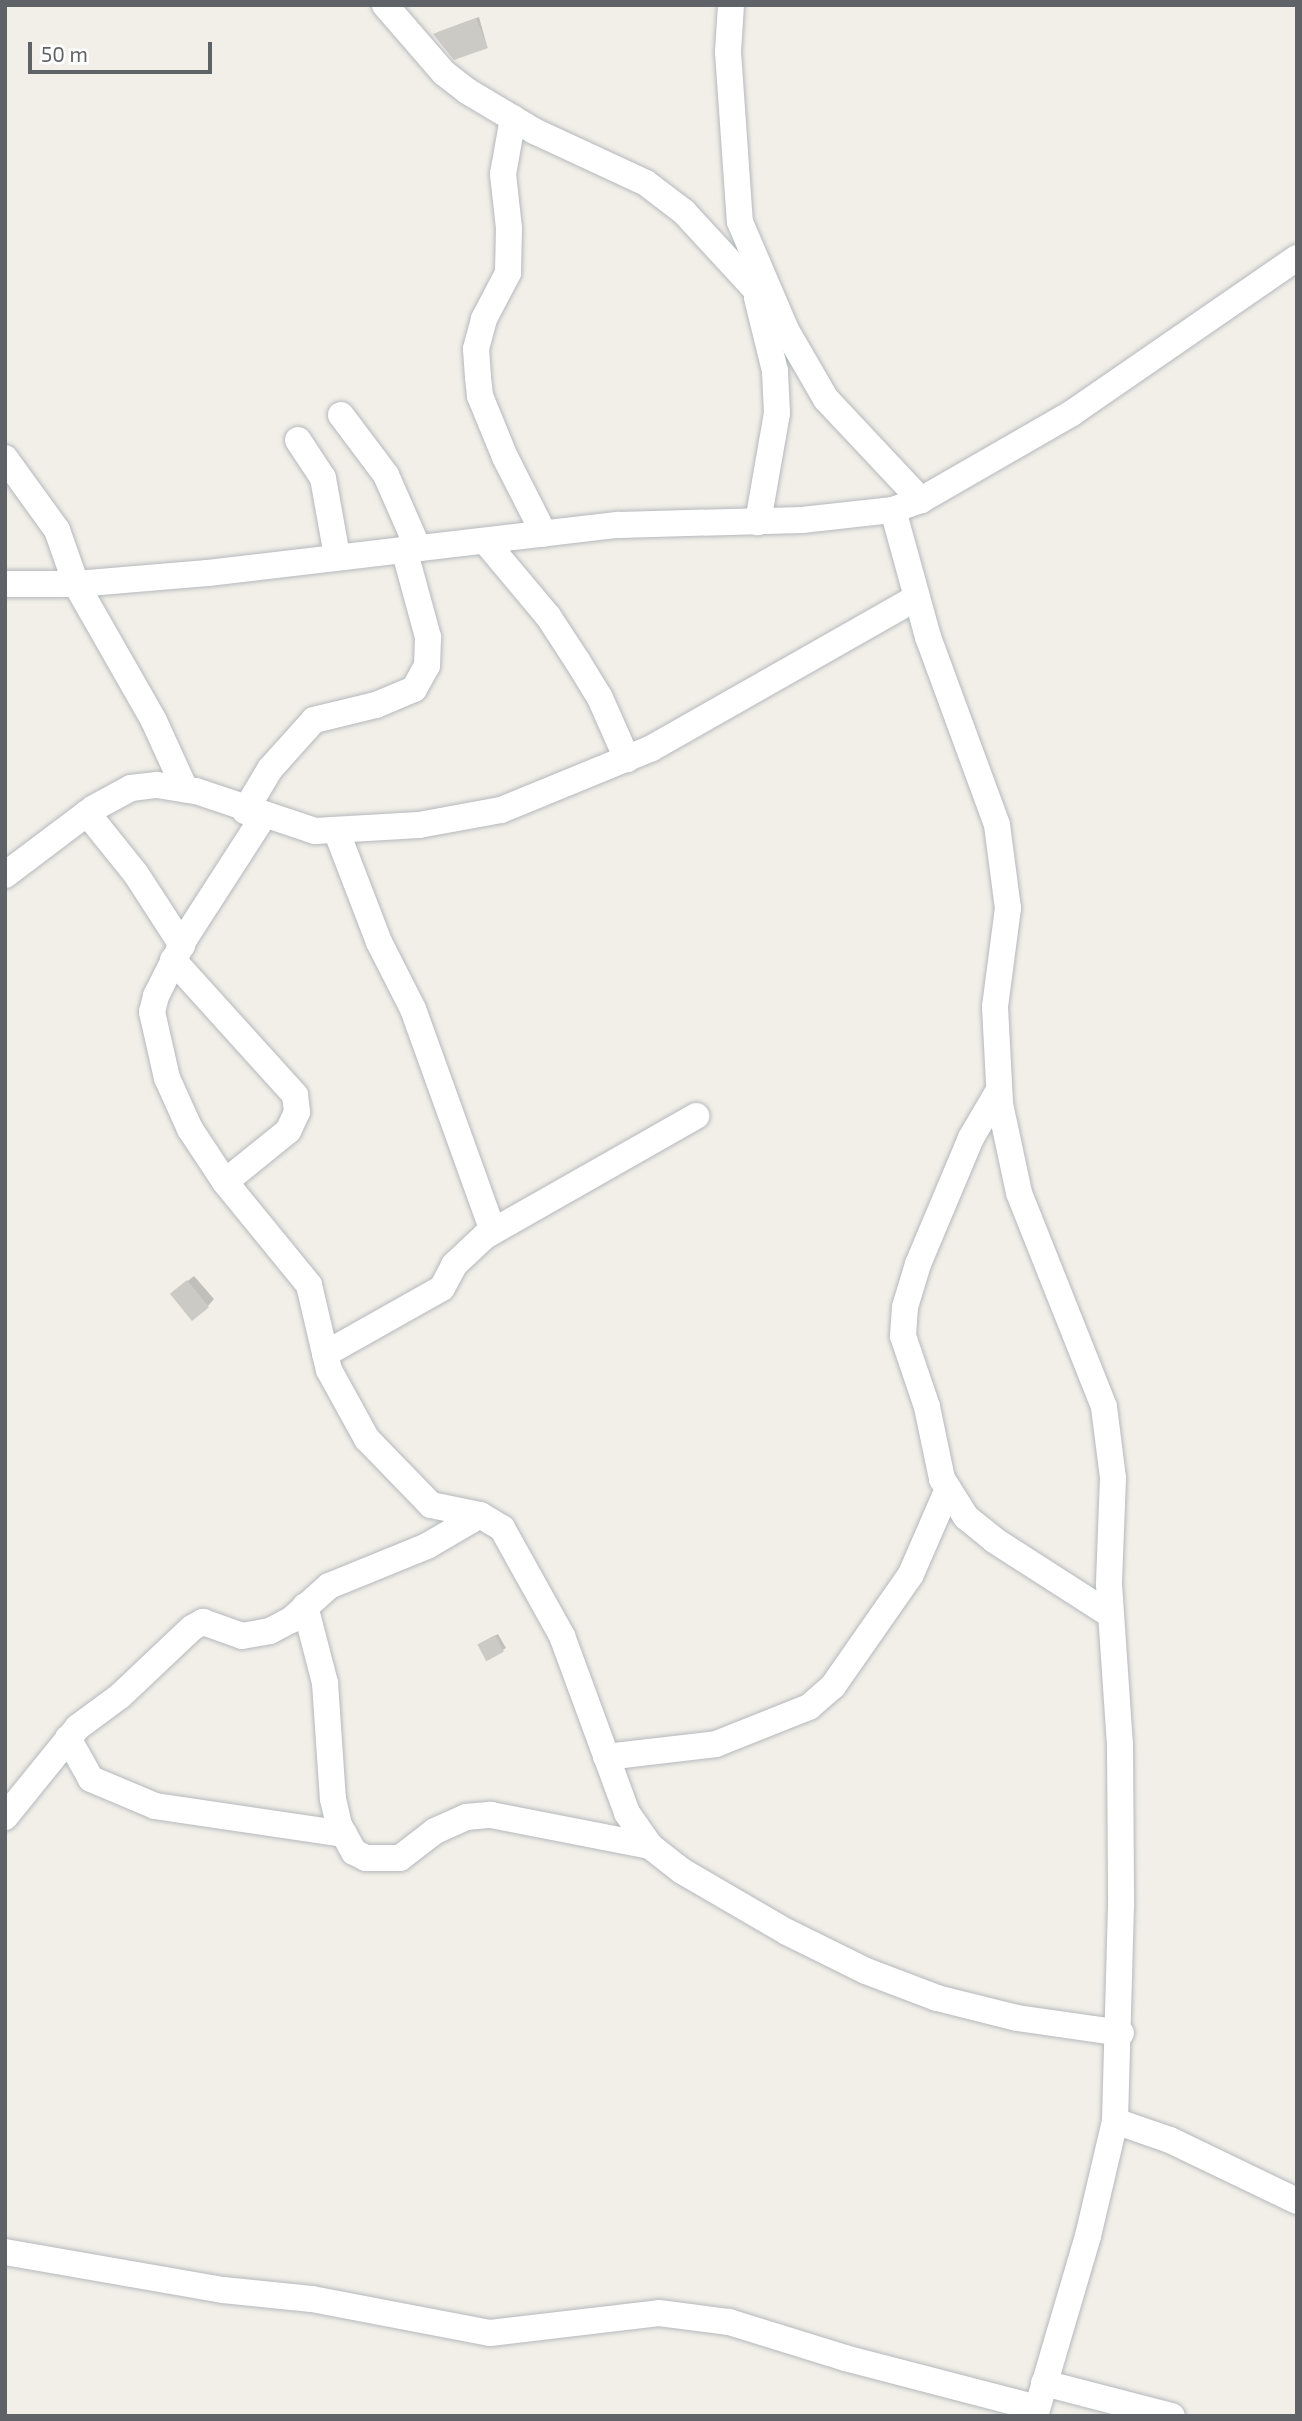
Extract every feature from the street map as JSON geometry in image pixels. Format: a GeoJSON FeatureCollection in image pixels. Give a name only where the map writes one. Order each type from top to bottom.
{"type":"FeatureCollection","features":[{"type":"Feature","properties":{"kind":"street"},"geometry":{"type":"LineString","coordinates":[[385,5],[444,73],[513,118],[646,183],[684,212],[778,313]]}},
{"type":"Feature","properties":{"kind":"street"},"geometry":{"type":"LineString","coordinates":[[731,5],[728,52],[740,222],[778,313],[827,399],[877,459],[920,500]]}},
{"type":"Feature","properties":{"kind":"street"},"geometry":{"type":"LineString","coordinates":[[513,118],[503,174],[509,228],[508,273],[484,319],[476,349],[478,377],[480,396],[505,457],[544,534]]}},
{"type":"Feature","properties":{"kind":"street"},"geometry":{"type":"LineString","coordinates":[[5,584],[76,584],[619,525],[758,522],[893,510],[920,500],[1072,413],[1297,258]]}},
{"type":"Feature","properties":{"kind":"street"},"geometry":{"type":"LineString","coordinates":[[755,289],[775,370],[777,413],[758,522]]}},
{"type":"Feature","properties":{"kind":"street"},"geometry":{"type":"LineString","coordinates":[[341,415],[386,475],[411,549],[428,636],[427,666],[414,689],[376,705],[314,720],[270,769],[254,814],[177,952],[152,1012],[161,1056],[190,1129],[225,1182],[309,1285],[325,1354],[341,1399],[367,1439],[431,1505],[480,1515],[502,1528],[562,1636],[627,1813],[650,1846],[682,1871],[787,1932],[866,1971],[937,1998],[1017,2018],[1121,2033]]}},
{"type":"Feature","properties":{"kind":"street"},"geometry":{"type":"LineString","coordinates":[[299,440],[323,478],[337,556]]}},
{"type":"Feature","properties":{"kind":"street"},"geometry":{"type":"LineString","coordinates":[[5,458],[57,530],[76,584],[154,721],[185,789]]}},
{"type":"Feature","properties":{"kind":"street"},"geometry":{"type":"LineString","coordinates":[[5,2252],[223,2290],[312,2300],[490,2333],[659,2313],[729,2322],[1036,2412],[1088,2236],[1115,2121],[1121,2033],[1120,1745],[1111,1615],[1113,1478],[1104,1407],[1019,1193],[999,1090],[995,1007],[1008,908],[997,825],[916,598],[893,510]]}},
{"type":"Feature","properties":{"kind":"street"},"geometry":{"type":"LineString","coordinates":[[485,541],[548,616],[578,662],[600,698],[627,759]]}},
{"type":"Feature","properties":{"kind":"street"},"geometry":{"type":"LineString","coordinates":[[5,875],[87,813],[131,788],[157,785],[185,789],[254,814],[315,831],[419,825],[501,810],[627,759],[750,695],[916,598]]}},
{"type":"Feature","properties":{"kind":"street"},"geometry":{"type":"LineString","coordinates":[[87,813],[136,874],[177,952],[295,1095],[297,1112],[288,1131],[225,1182]]}},
{"type":"Feature","properties":{"kind":"street"},"geometry":{"type":"LineString","coordinates":[[336,831],[379,942],[413,1009],[493,1231]]}},
{"type":"Feature","properties":{"kind":"street"},"geometry":{"type":"LineString","coordinates":[[999,1090],[953,1176],[905,1307],[903,1336],[948,1489],[966,1517],[994,1540],[1111,1615]]}},
{"type":"Feature","properties":{"kind":"street"},"geometry":{"type":"LineString","coordinates":[[325,1354],[442,1288],[467,1249],[493,1231],[696,1116]]}},
{"type":"Feature","properties":{"kind":"street"},"geometry":{"type":"LineString","coordinates":[[606,1757],[716,1744],[810,1707],[833,1686],[911,1574],[948,1489]]}},
{"type":"Feature","properties":{"kind":"street"},"geometry":{"type":"LineString","coordinates":[[5,1817],[68,1738],[192,1628],[203,1622],[256,1636],[291,1620],[329,1586],[427,1546],[480,1515]]}},
{"type":"Feature","properties":{"kind":"street"},"geometry":{"type":"LineString","coordinates":[[305,1606],[325,1683],[333,1799],[344,1834],[354,1852],[388,1860],[400,1858],[435,1831],[466,1817],[491,1815],[650,1846]]}},
{"type":"Feature","properties":{"kind":"street"},"geometry":{"type":"LineString","coordinates":[[68,1738],[92,1779],[155,1806],[344,1834]]}},
{"type":"Feature","properties":{"kind":"street"},"geometry":{"type":"LineString","coordinates":[[1115,2121],[1170,2140],[1297,2201]]}},
{"type":"Feature","properties":{"kind":"street"},"geometry":{"type":"LineString","coordinates":[[1044,2383],[1172,2416]]}},
{"type":"Feature","properties":{"kind":"building"},"geometry":{"type":"Polygon","coordinates":[[[476,18],[488,48],[454,60],[433,34],[476,18]]]}},
{"type":"Feature","properties":{"kind":"building"},"geometry":{"type":"Polygon","coordinates":[[[187,1280],[209,1307],[192,1321],[170,1294],[187,1280]]]}},
{"type":"Feature","properties":{"kind":"building"},"geometry":{"type":"Polygon","coordinates":[[[495,1635],[504,1652],[486,1661],[477,1644],[495,1635]]]}}]}
